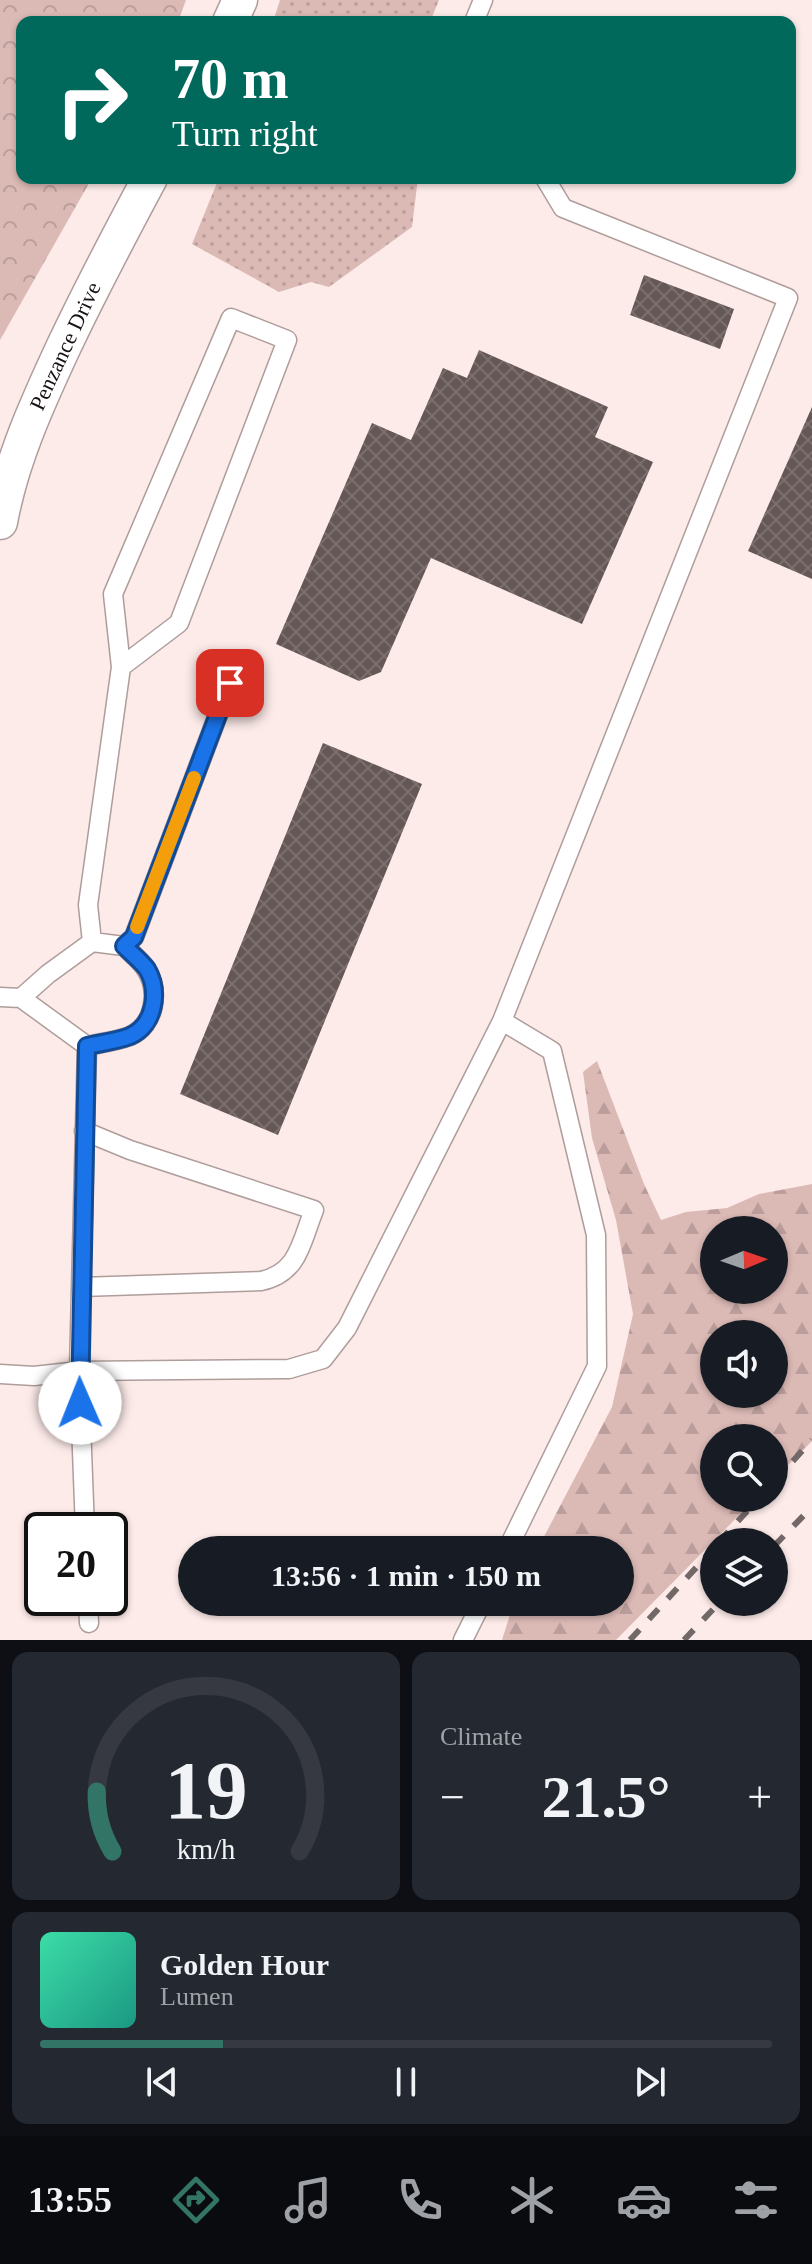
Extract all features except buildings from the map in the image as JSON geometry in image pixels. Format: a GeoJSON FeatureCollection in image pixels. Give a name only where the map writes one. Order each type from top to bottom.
{"type":"FeatureCollection","features":[{"type":"Feature","properties":{"kind":"street","name":"Penzance Drive"},"geometry":{"type":"LineString","coordinates":[[0,522],[3,503],[34,410],[91,289],[147,184]]}},
{"type":"Feature","properties":{"kind":"lane"},"geometry":{"type":"LineString","coordinates":[[0,1374],[34,1376],[79,1371],[289,1369],[323,1359],[347,1328],[502,1021],[788,298],[563,208],[549,184]]}},
{"type":"Feature","properties":{"kind":"lane"},"geometry":{"type":"LineString","coordinates":[[92,942],[88,905],[121,667],[113,594],[231,318],[287,340],[179,623],[121,667]]}},
{"type":"Feature","properties":{"kind":"lane"},"geometry":{"type":"LineString","coordinates":[[124,946],[134,937],[230,683]]}},
{"type":"Feature","properties":{"kind":"lane"},"geometry":{"type":"LineString","coordinates":[[0,997],[21,998],[87,1046],[129,1037],[140,1030],[149,1018],[154,1001],[147,970],[124,946],[92,942],[21,998]]}},
{"type":"Feature","properties":{"kind":"lane"},"geometry":{"type":"LineString","coordinates":[[502,1021],[552,1051],[596,1235],[597,1366],[514,1536]]}},
{"type":"Feature","properties":{"kind":"lane"},"geometry":{"type":"LineString","coordinates":[[84,1512],[79,1371],[87,1046]]}},
{"type":"Feature","properties":{"kind":"lane"},"geometry":{"type":"LineString","coordinates":[[81,1287],[275,1278],[286,1272],[294,1261],[314,1210],[130,1150],[84,1131]]}},
{"type":"Feature","properties":{"kind":"lane"},"geometry":{"type":"LineString","coordinates":[[89,1616],[89,1623]]}},
{"type":"Feature","properties":{"kind":"lane"},"geometry":{"type":"LineString","coordinates":[[463,1640],[475,1616]]}},
{"type":"Feature","properties":{"kind":"green space"},"geometry":{"type":"Polygon","coordinates":[[[0,0],[186,0],[180,16],[16,16],[16,184],[89,184],[0,340],[0,0]]]}},
{"type":"Feature","properties":{"kind":"green space"},"geometry":{"type":"Polygon","coordinates":[[[280,0],[439,0],[432,16],[275,16],[280,0]]]}},
{"type":"Feature","properties":{"kind":"green space"},"geometry":{"type":"Polygon","coordinates":[[[217,184],[417,184],[412,227],[329,287],[311,282],[279,292],[192,244],[217,184]]]}},
{"type":"Feature","properties":{"kind":"green space"},"geometry":{"type":"Polygon","coordinates":[[[597,1061],[661,1220],[686,1212],[727,1208],[759,1194],[812,1184],[812,1441],[788,1465],[788,1424],[700,1424],[700,1512],[742,1512],[726,1528],[700,1528],[700,1555],[616,1640],[502,1640],[510,1616],[634,1616],[634,1536],[544,1536],[612,1407],[633,1314],[616,1220],[592,1138],[583,1072],[597,1061]]]}},
{"type":"Feature","properties":{"kind":"railway"},"geometry":{"type":"LineString","coordinates":[[788,1467],[812,1440]]}},
{"type":"Feature","properties":{"kind":"railway"},"geometry":{"type":"LineString","coordinates":[[788,1532],[812,1507]]}},
{"type":"Feature","properties":{"kind":"railway"},"geometry":{"type":"LineString","coordinates":[[732,1528],[746,1512]]}},
{"type":"Feature","properties":{"kind":"railway"},"geometry":{"type":"LineString","coordinates":[[630,1640],[700,1563]]}},
{"type":"Feature","properties":{"kind":"railway"},"geometry":{"type":"LineString","coordinates":[[684,1640],[707,1616]]}},
{"type":"Feature","properties":{"kind":"slow traffic"},"geometry":{"type":"LineString","coordinates":[[137,927],[194,778]]}},
{"type":"Feature","properties":{"kind":"route"},"geometry":{"type":"LineString","coordinates":[[80,1403],[87,1046],[129,1037],[140,1030],[149,1018],[154,1001],[153,987],[147,970],[124,946],[134,937],[230,683]]}}]}
